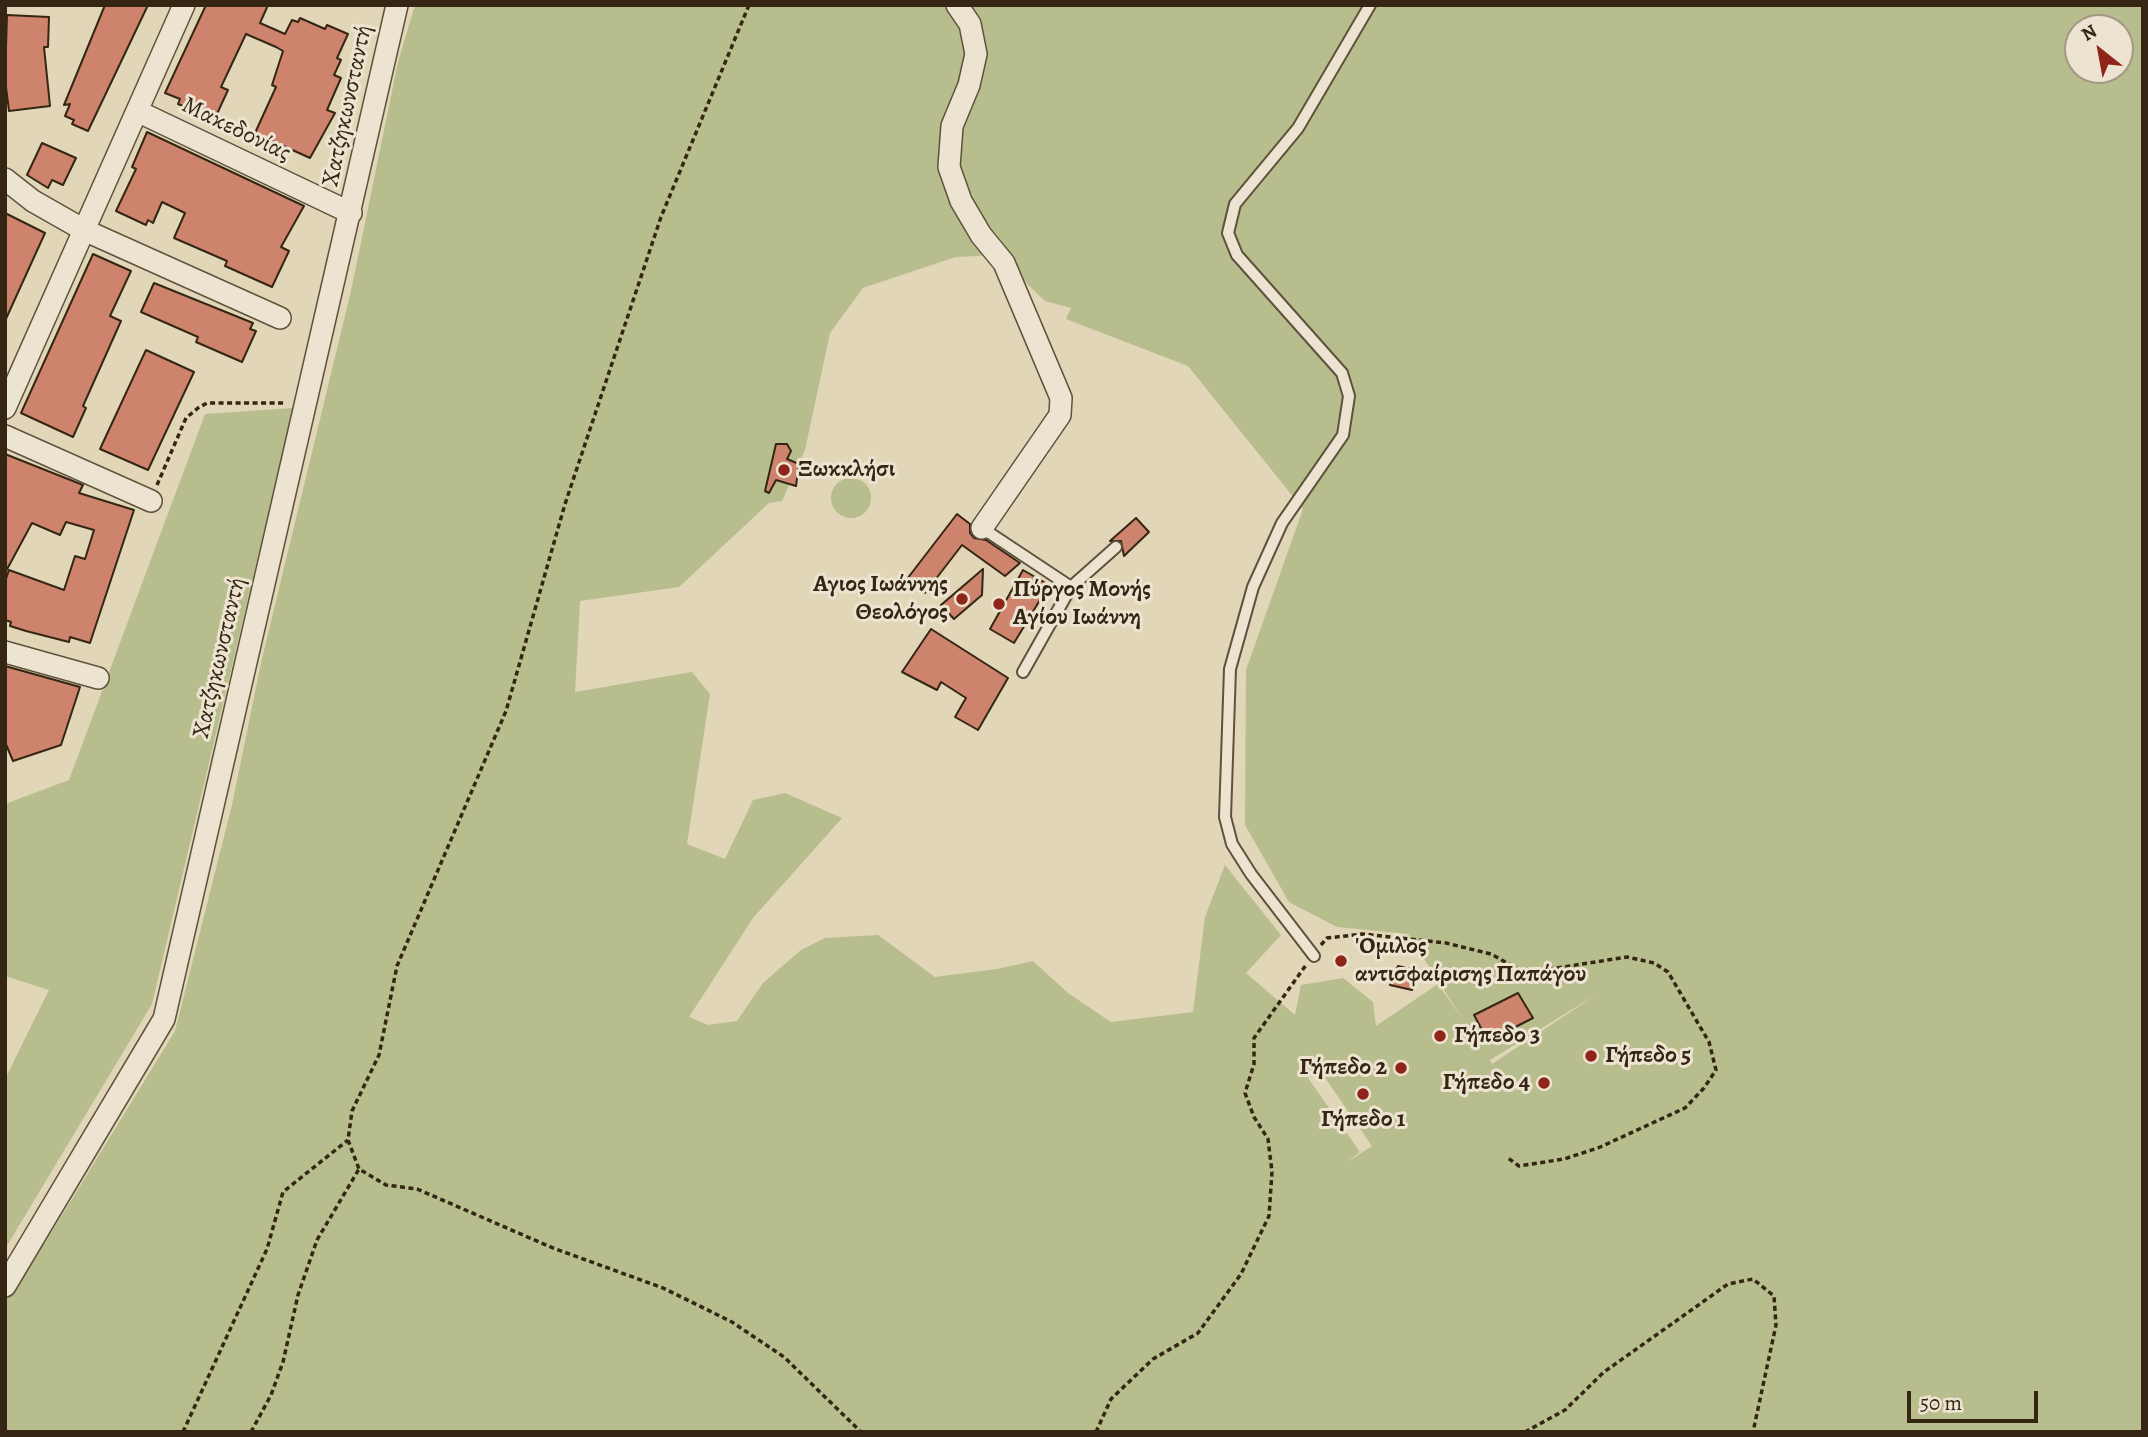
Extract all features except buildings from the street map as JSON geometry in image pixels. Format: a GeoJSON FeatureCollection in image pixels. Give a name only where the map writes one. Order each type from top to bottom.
{"type":"FeatureCollection","features":[{"type":"Feature","properties":{"kind":"street"},"geometry":{"type":"LineString","coordinates":[[5,408],[184,5]]}},
{"type":"Feature","properties":{"kind":"street","name":"Χατζηκωνσταντή"},"geometry":{"type":"LineString","coordinates":[[5,1286],[164,1019],[397,5]]}},
{"type":"Feature","properties":{"kind":"street"},"geometry":{"type":"LineString","coordinates":[[957,5],[970,24],[976,54],[969,85],[952,126],[949,167],[961,201],[981,235],[1004,263],[1061,398],[1059,415],[982,528]]}},
{"type":"Feature","properties":{"kind":"street","name":"Μακεδονίας"},"geometry":{"type":"LineString","coordinates":[[137,111],[351,214]]}},
{"type":"Feature","properties":{"kind":"street"},"geometry":{"type":"LineString","coordinates":[[5,179],[33,201],[84,230],[280,318]]}},
{"type":"Feature","properties":{"kind":"street"},"geometry":{"type":"LineString","coordinates":[[5,436],[151,500]]}},
{"type":"Feature","properties":{"kind":"street"},"geometry":{"type":"LineString","coordinates":[[5,652],[97,678]]}},
{"type":"Feature","properties":{"kind":"lane"},"geometry":{"type":"LineString","coordinates":[[1314,956],[1251,874],[1232,844],[1225,817],[1230,669],[1258,576],[1282,523],[1343,435],[1349,396],[1342,373],[1237,255],[1228,233],[1235,204],[1298,128],[1370,5]]}},
{"type":"Feature","properties":{"kind":"lane"},"geometry":{"type":"LineString","coordinates":[[982,528],[1071,587]]}},
{"type":"Feature","properties":{"kind":"lane"},"geometry":{"type":"LineString","coordinates":[[1023,672],[1071,587],[1116,547]]}},
{"type":"Feature","properties":{"kind":"path"},"geometry":{"type":"LineString","coordinates":[[749,5],[661,217],[565,505],[506,711],[397,966],[379,1055],[352,1111],[348,1140],[359,1169],[386,1185],[417,1189],[553,1248],[663,1288],[732,1322],[784,1357],[861,1432]]}},
{"type":"Feature","properties":{"kind":"path"},"geometry":{"type":"LineString","coordinates":[[151,500],[181,427],[186,418],[198,408],[207,403],[306,403]]}},
{"type":"Feature","properties":{"kind":"path"},"geometry":{"type":"LineString","coordinates":[[1096,1432],[1111,1399],[1153,1359],[1198,1333],[1241,1275],[1269,1216],[1272,1172],[1268,1139],[1254,1117],[1245,1093],[1254,1064],[1254,1038],[1326,938],[1363,934],[1446,943],[1491,954],[1525,973],[1627,957],[1654,963],[1668,972],[1709,1042],[1716,1070],[1704,1088],[1685,1108],[1598,1148],[1564,1159],[1519,1166],[1508,1158]]}},
{"type":"Feature","properties":{"kind":"path"},"geometry":{"type":"LineString","coordinates":[[183,1432],[267,1249],[283,1192],[348,1140]]}},
{"type":"Feature","properties":{"kind":"path"},"geometry":{"type":"LineString","coordinates":[[251,1432],[271,1395],[283,1362],[298,1295],[317,1240],[359,1169]]}},
{"type":"Feature","properties":{"kind":"path"},"geometry":{"type":"LineString","coordinates":[[1525,1432],[1564,1410],[1604,1372],[1728,1284],[1753,1279],[1774,1296],[1776,1325],[1753,1432]]}},
{"type":"Feature","properties":{"kind":"green space"},"geometry":{"type":"Polygon","coordinates":[[[415,5],[2143,5],[2143,1432],[5,1432],[5,1297],[25,1265],[45,1243],[175,1031],[232,805],[261,663],[351,291],[398,62],[415,5]],[[997,255],[956,257],[863,288],[830,333],[805,450],[782,501],[769,503],[679,587],[580,601],[575,692],[692,672],[710,694],[687,844],[725,859],[753,800],[785,793],[842,818],[753,918],[689,1017],[708,1025],[737,1021],[763,983],[801,950],[825,938],[878,935],[935,977],[1033,961],[1068,993],[1111,1022],[1193,1012],[1205,917],[1225,865],[1281,935],[1246,973],[1295,1015],[1301,985],[1343,978],[1373,1002],[1376,1026],[1438,984],[1466,1024],[1408,934],[1337,927],[1289,902],[1245,825],[1246,670],[1303,509],[1188,366],[1066,319],[1071,308],[1045,301],[997,255]],[[1599,993],[1490,1060],[1492,1064],[1599,993]],[[1319,1069],[1308,1078],[1360,1152],[1346,1163],[1372,1146],[1319,1069]]]}},
{"type":"Feature","properties":{"kind":"green space"},"geometry":{"type":"Polygon","coordinates":[[[293,408],[152,1004],[5,1249],[5,1079],[49,990],[5,976],[5,804],[69,780],[205,414],[293,408]]]}},
{"type":"Feature","properties":{"kind":"green space"},"geometry":{"type":"Polygon","coordinates":[[[851,478],[859,479],[865,484],[870,490],[870,506],[865,512],[859,517],[851,518],[843,517],[837,512],[832,506],[831,498],[832,490],[837,484],[843,479],[851,478]]]}},
{"type":"Feature","properties":{"kind":"place","name":"Ξωκκλήσι"},"geometry":{"type":"Point","coordinates":[784,470]}},
{"type":"Feature","properties":{"kind":"place","name":"Αγιος Ιωάννης Θεολόγος"},"geometry":{"type":"Point","coordinates":[962,599]}},
{"type":"Feature","properties":{"kind":"place","name":"Πύργος Μονής Αγίου Ιωάννη"},"geometry":{"type":"Point","coordinates":[999,604]}},
{"type":"Feature","properties":{"kind":"place","name":"'Ομιλος αντισφαίρισης Παπάγου"},"geometry":{"type":"Point","coordinates":[1341,961]}},
{"type":"Feature","properties":{"kind":"place","name":"Γήπεδο 3"},"geometry":{"type":"Point","coordinates":[1440,1036]}},
{"type":"Feature","properties":{"kind":"place","name":"Γήπεδο 5"},"geometry":{"type":"Point","coordinates":[1591,1056]}},
{"type":"Feature","properties":{"kind":"place","name":"Γήπεδο 2"},"geometry":{"type":"Point","coordinates":[1401,1068]}},
{"type":"Feature","properties":{"kind":"place","name":"Γήπεδο 4"},"geometry":{"type":"Point","coordinates":[1544,1083]}},
{"type":"Feature","properties":{"kind":"place","name":"Γήπεδο 1"},"geometry":{"type":"Point","coordinates":[1363,1094]}}]}
